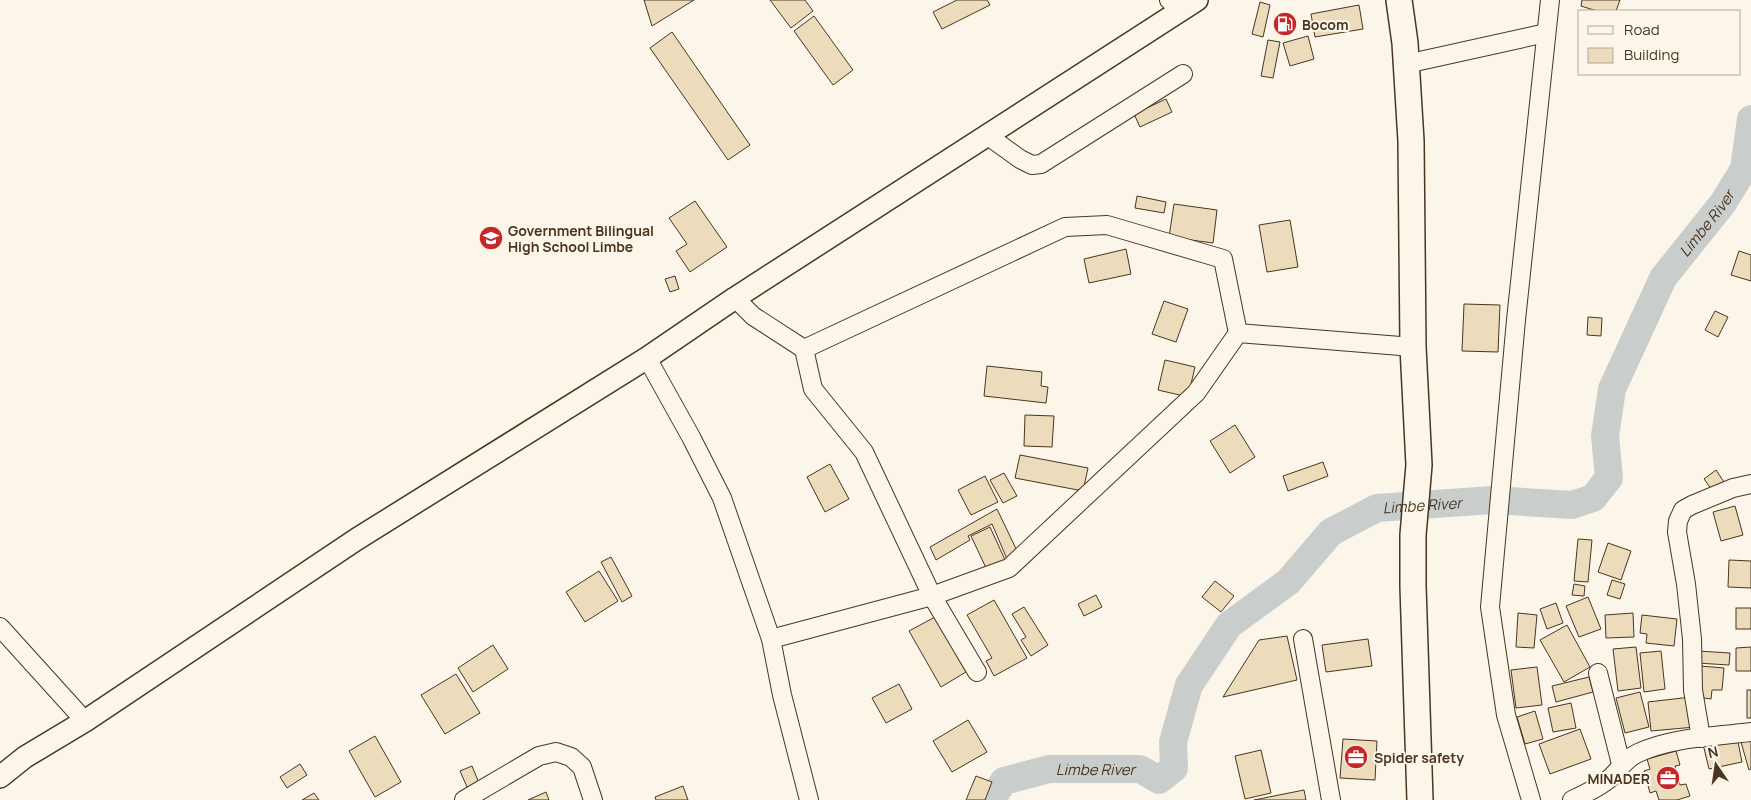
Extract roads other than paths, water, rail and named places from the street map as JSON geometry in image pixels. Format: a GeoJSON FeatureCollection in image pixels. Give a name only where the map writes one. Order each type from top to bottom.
{"type":"FeatureCollection","features":[{"type":"Feature","properties":{"kind":"highway"},"geometry":{"type":"LineString","coordinates":[[1397,3],[1406,64],[1411,141],[1413,347],[1419,465],[1413,535],[1420,800]]}},
{"type":"Feature","properties":{"kind":"main road"},"geometry":{"type":"LineString","coordinates":[[0,777],[25,757],[85,721],[357,539],[647,358],[735,298],[988,136],[1183,3]]}},
{"type":"Feature","properties":{"kind":"street"},"geometry":{"type":"LineString","coordinates":[[1530,800],[1506,715],[1490,607],[1516,320],[1550,0]]}},
{"type":"Feature","properties":{"kind":"street"},"geometry":{"type":"LineString","coordinates":[[1406,64],[1546,32]]}},
{"type":"Feature","properties":{"kind":"street"},"geometry":{"type":"LineString","coordinates":[[988,136],[1020,159],[1032,165],[1041,164],[1183,74]]}},
{"type":"Feature","properties":{"kind":"street"},"geometry":{"type":"LineString","coordinates":[[771,639],[932,596],[1009,568],[1196,393],[1238,333],[1222,259],[1106,224],[1065,227],[804,349]]}},
{"type":"Feature","properties":{"kind":"street"},"geometry":{"type":"LineString","coordinates":[[735,298],[753,316],[804,349],[813,389],[864,452],[932,596],[977,672]]}},
{"type":"Feature","properties":{"kind":"street"},"geometry":{"type":"LineString","coordinates":[[1238,333],[1413,347]]}},
{"type":"Feature","properties":{"kind":"street"},"geometry":{"type":"LineString","coordinates":[[647,358],[722,498],[771,639],[782,695],[809,800]]}},
{"type":"Feature","properties":{"kind":"street"},"geometry":{"type":"LineString","coordinates":[[1701,738],[1693,690],[1692,638],[1686,584],[1677,532],[1678,521],[1683,510],[1692,505],[1733,488],[1751,484]]}},
{"type":"Feature","properties":{"kind":"street"},"geometry":{"type":"LineString","coordinates":[[0,626],[85,721]]}},
{"type":"Feature","properties":{"kind":"street"},"geometry":{"type":"LineString","coordinates":[[1303,639],[1330,800]]}},
{"type":"Feature","properties":{"kind":"street"},"geometry":{"type":"LineString","coordinates":[[1598,673],[1621,764]]}},
{"type":"Feature","properties":{"kind":"street"},"geometry":{"type":"LineString","coordinates":[[1572,800],[1594,789],[1610,778],[1621,764],[1636,754],[1666,743],[1751,732]]}},
{"type":"Feature","properties":{"kind":"street"},"geometry":{"type":"LineString","coordinates":[[464,800],[539,756],[556,752],[571,757],[582,767],[592,800]]}},
{"type":"Feature","properties":{"kind":"waterway","name":"Limbe River"},"geometry":{"type":"LineString","coordinates":[[991,800],[1004,781],[1049,769],[1140,769],[1159,780],[1174,768],[1173,742],[1189,685],[1229,625],[1288,582],[1331,532],[1377,508],[1493,500],[1572,505],[1593,498],[1609,478],[1605,436],[1612,389],[1663,278],[1723,203],[1744,169],[1751,119]]}},
{"type":"Feature","properties":{"kind":"place","name":"Bocom"},"geometry":{"type":"Point","coordinates":[1285,24]}},
{"type":"Feature","properties":{"kind":"place","name":"Government Bilingual High School Limbe"},"geometry":{"type":"Point","coordinates":[491,238]}},
{"type":"Feature","properties":{"kind":"place","name":"Spider safety"},"geometry":{"type":"Point","coordinates":[1356,757]}},
{"type":"Feature","properties":{"kind":"place","name":"MINADER"},"geometry":{"type":"Point","coordinates":[1668,778]}}]}
